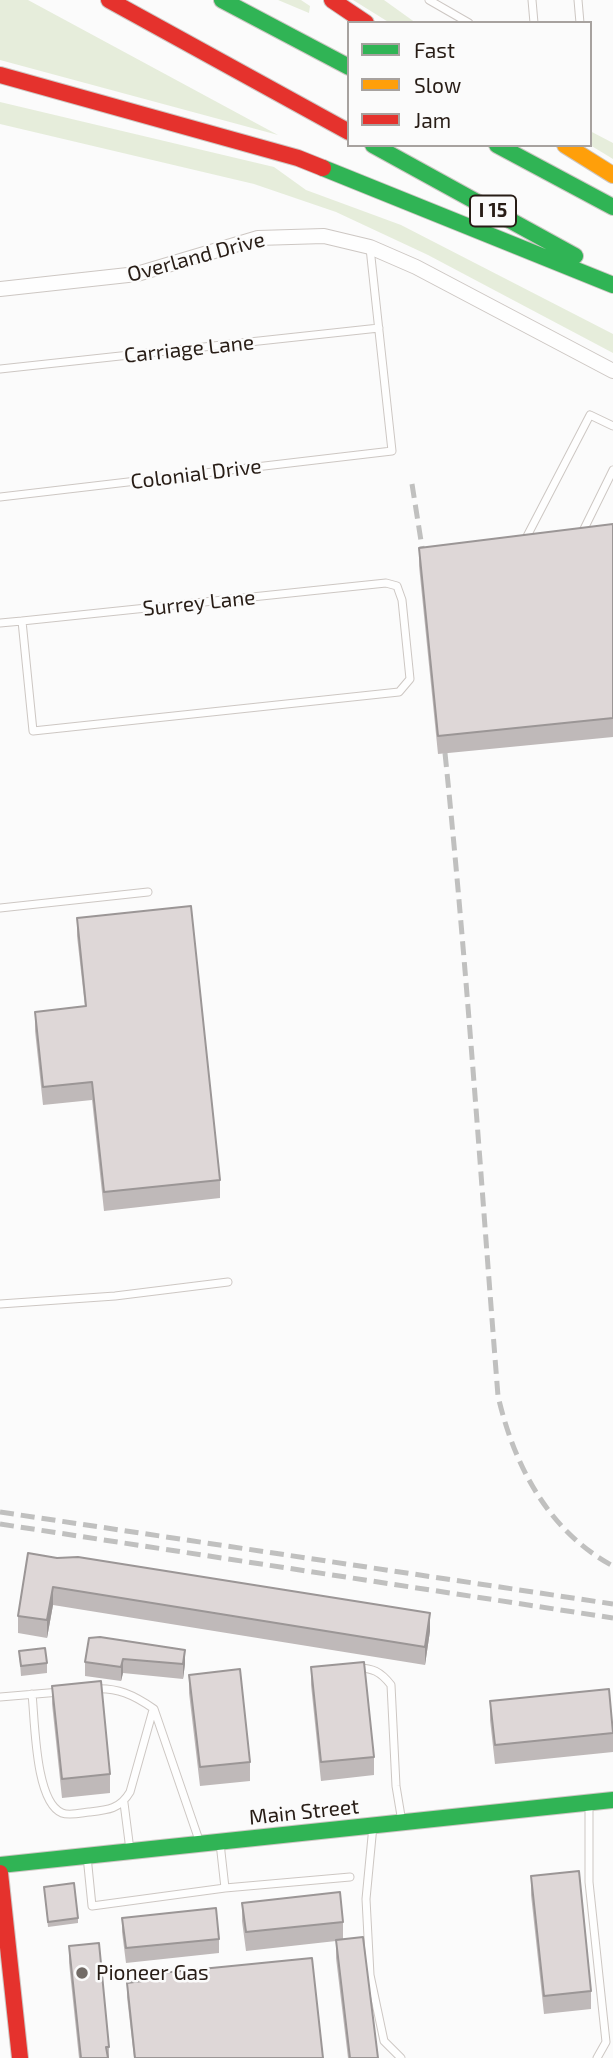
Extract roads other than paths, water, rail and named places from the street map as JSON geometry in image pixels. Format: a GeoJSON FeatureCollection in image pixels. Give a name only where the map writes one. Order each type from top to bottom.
{"type":"FeatureCollection","features":[{"type":"Feature","properties":{"kind":"main road"},"geometry":{"type":"LineString","coordinates":[[108,0],[347,131]]}},
{"type":"Feature","properties":{"kind":"main road"},"geometry":{"type":"LineString","coordinates":[[222,0],[347,66]]}},
{"type":"Feature","properties":{"kind":"main road"},"geometry":{"type":"LineString","coordinates":[[332,0],[363,21]]}},
{"type":"Feature","properties":{"kind":"main road"},"geometry":{"type":"LineString","coordinates":[[0,75],[298,158],[613,285]]}},
{"type":"Feature","properties":{"kind":"main road","name":"I 15"},"geometry":{"type":"LineString","coordinates":[[377,147],[613,277]]}},
{"type":"Feature","properties":{"kind":"main road"},"geometry":{"type":"LineString","coordinates":[[501,147],[613,207]]}},
{"type":"Feature","properties":{"kind":"main road"},"geometry":{"type":"LineString","coordinates":[[568,147],[613,175]]}},
{"type":"Feature","properties":{"kind":"main road","name":"Main Street"},"geometry":{"type":"LineString","coordinates":[[0,1865],[613,1800]]}},
{"type":"Feature","properties":{"kind":"main road"},"geometry":{"type":"LineString","coordinates":[[0,1873],[20,2058]]}},
{"type":"Feature","properties":{"kind":"street","name":"Overland Drive"},"geometry":{"type":"LineString","coordinates":[[0,289],[137,274],[237,244],[281,235],[324,236],[370,247],[439,278],[613,371]]}},
{"type":"Feature","properties":{"kind":"lane"},"geometry":{"type":"LineString","coordinates":[[429,0],[466,21]]}},
{"type":"Feature","properties":{"kind":"lane"},"geometry":{"type":"LineString","coordinates":[[532,0],[534,21]]}},
{"type":"Feature","properties":{"kind":"lane"},"geometry":{"type":"LineString","coordinates":[[578,0],[580,21]]}},
{"type":"Feature","properties":{"kind":"lane"},"geometry":{"type":"LineString","coordinates":[[370,247],[379,328]]}},
{"type":"Feature","properties":{"kind":"lane","name":"Carriage Lane"},"geometry":{"type":"LineString","coordinates":[[0,369],[379,328]]}},
{"type":"Feature","properties":{"kind":"lane","name":"Colonial Drive"},"geometry":{"type":"LineString","coordinates":[[0,497],[392,451],[379,328]]}},
{"type":"Feature","properties":{"kind":"lane"},"geometry":{"type":"LineString","coordinates":[[536,540],[524,542],[590,415],[613,426]]}},
{"type":"Feature","properties":{"kind":"lane"},"geometry":{"type":"LineString","coordinates":[[570,534],[582,533],[612,474]]}},
{"type":"Feature","properties":{"kind":"lane","name":"Surrey Lane"},"geometry":{"type":"LineString","coordinates":[[0,623],[386,583],[397,586],[402,600],[410,672],[408,685],[399,692],[33,731],[22,621]]}},
{"type":"Feature","properties":{"kind":"lane"},"geometry":{"type":"LineString","coordinates":[[0,908],[148,892]]}},
{"type":"Feature","properties":{"kind":"lane"},"geometry":{"type":"LineString","coordinates":[[0,1304],[115,1296],[228,1282]]}},
{"type":"Feature","properties":{"kind":"lane"},"geometry":{"type":"LineString","coordinates":[[344,1668],[368,1667],[383,1674],[391,1685],[396,1786],[402,1822]]}},
{"type":"Feature","properties":{"kind":"lane"},"geometry":{"type":"LineString","coordinates":[[81,1690],[106,1688],[135,1695],[154,1709],[201,1844]]}},
{"type":"Feature","properties":{"kind":"lane"},"geometry":{"type":"LineString","coordinates":[[0,1697],[69,1691]]}},
{"type":"Feature","properties":{"kind":"lane"},"geometry":{"type":"LineString","coordinates":[[32,1694],[43,1789],[52,1807],[64,1815],[112,1810],[124,1803],[131,1792],[154,1709]]}},
{"type":"Feature","properties":{"kind":"lane"},"geometry":{"type":"LineString","coordinates":[[124,1803],[130,1851]]}},
{"type":"Feature","properties":{"kind":"lane"},"geometry":{"type":"LineString","coordinates":[[589,1803],[589,1882],[606,2042],[597,2058]]}},
{"type":"Feature","properties":{"kind":"lane"},"geometry":{"type":"LineString","coordinates":[[373,1825],[366,1899],[370,1975],[384,2041],[401,2058]]}},
{"type":"Feature","properties":{"kind":"lane"},"geometry":{"type":"LineString","coordinates":[[220,1842],[225,1888]]}},
{"type":"Feature","properties":{"kind":"lane"},"geometry":{"type":"LineString","coordinates":[[87,1856],[92,1906],[225,1888],[350,1877]]}},
{"type":"Feature","properties":{"kind":"railway"},"geometry":{"type":"LineString","coordinates":[[412,484],[425,566]]}},
{"type":"Feature","properties":{"kind":"railway"},"geometry":{"type":"LineString","coordinates":[[445,753],[467,994],[498,1396],[514,1447],[537,1494],[570,1534],[613,1566]]}},
{"type":"Feature","properties":{"kind":"railway"},"geometry":{"type":"LineString","coordinates":[[0,1512],[613,1604]]}},
{"type":"Feature","properties":{"kind":"railway"},"geometry":{"type":"LineString","coordinates":[[0,1524],[613,1618]]}},
{"type":"Feature","properties":{"kind":"place","name":"Pioneer Gas"},"geometry":{"type":"Point","coordinates":[82,1973]}}]}
